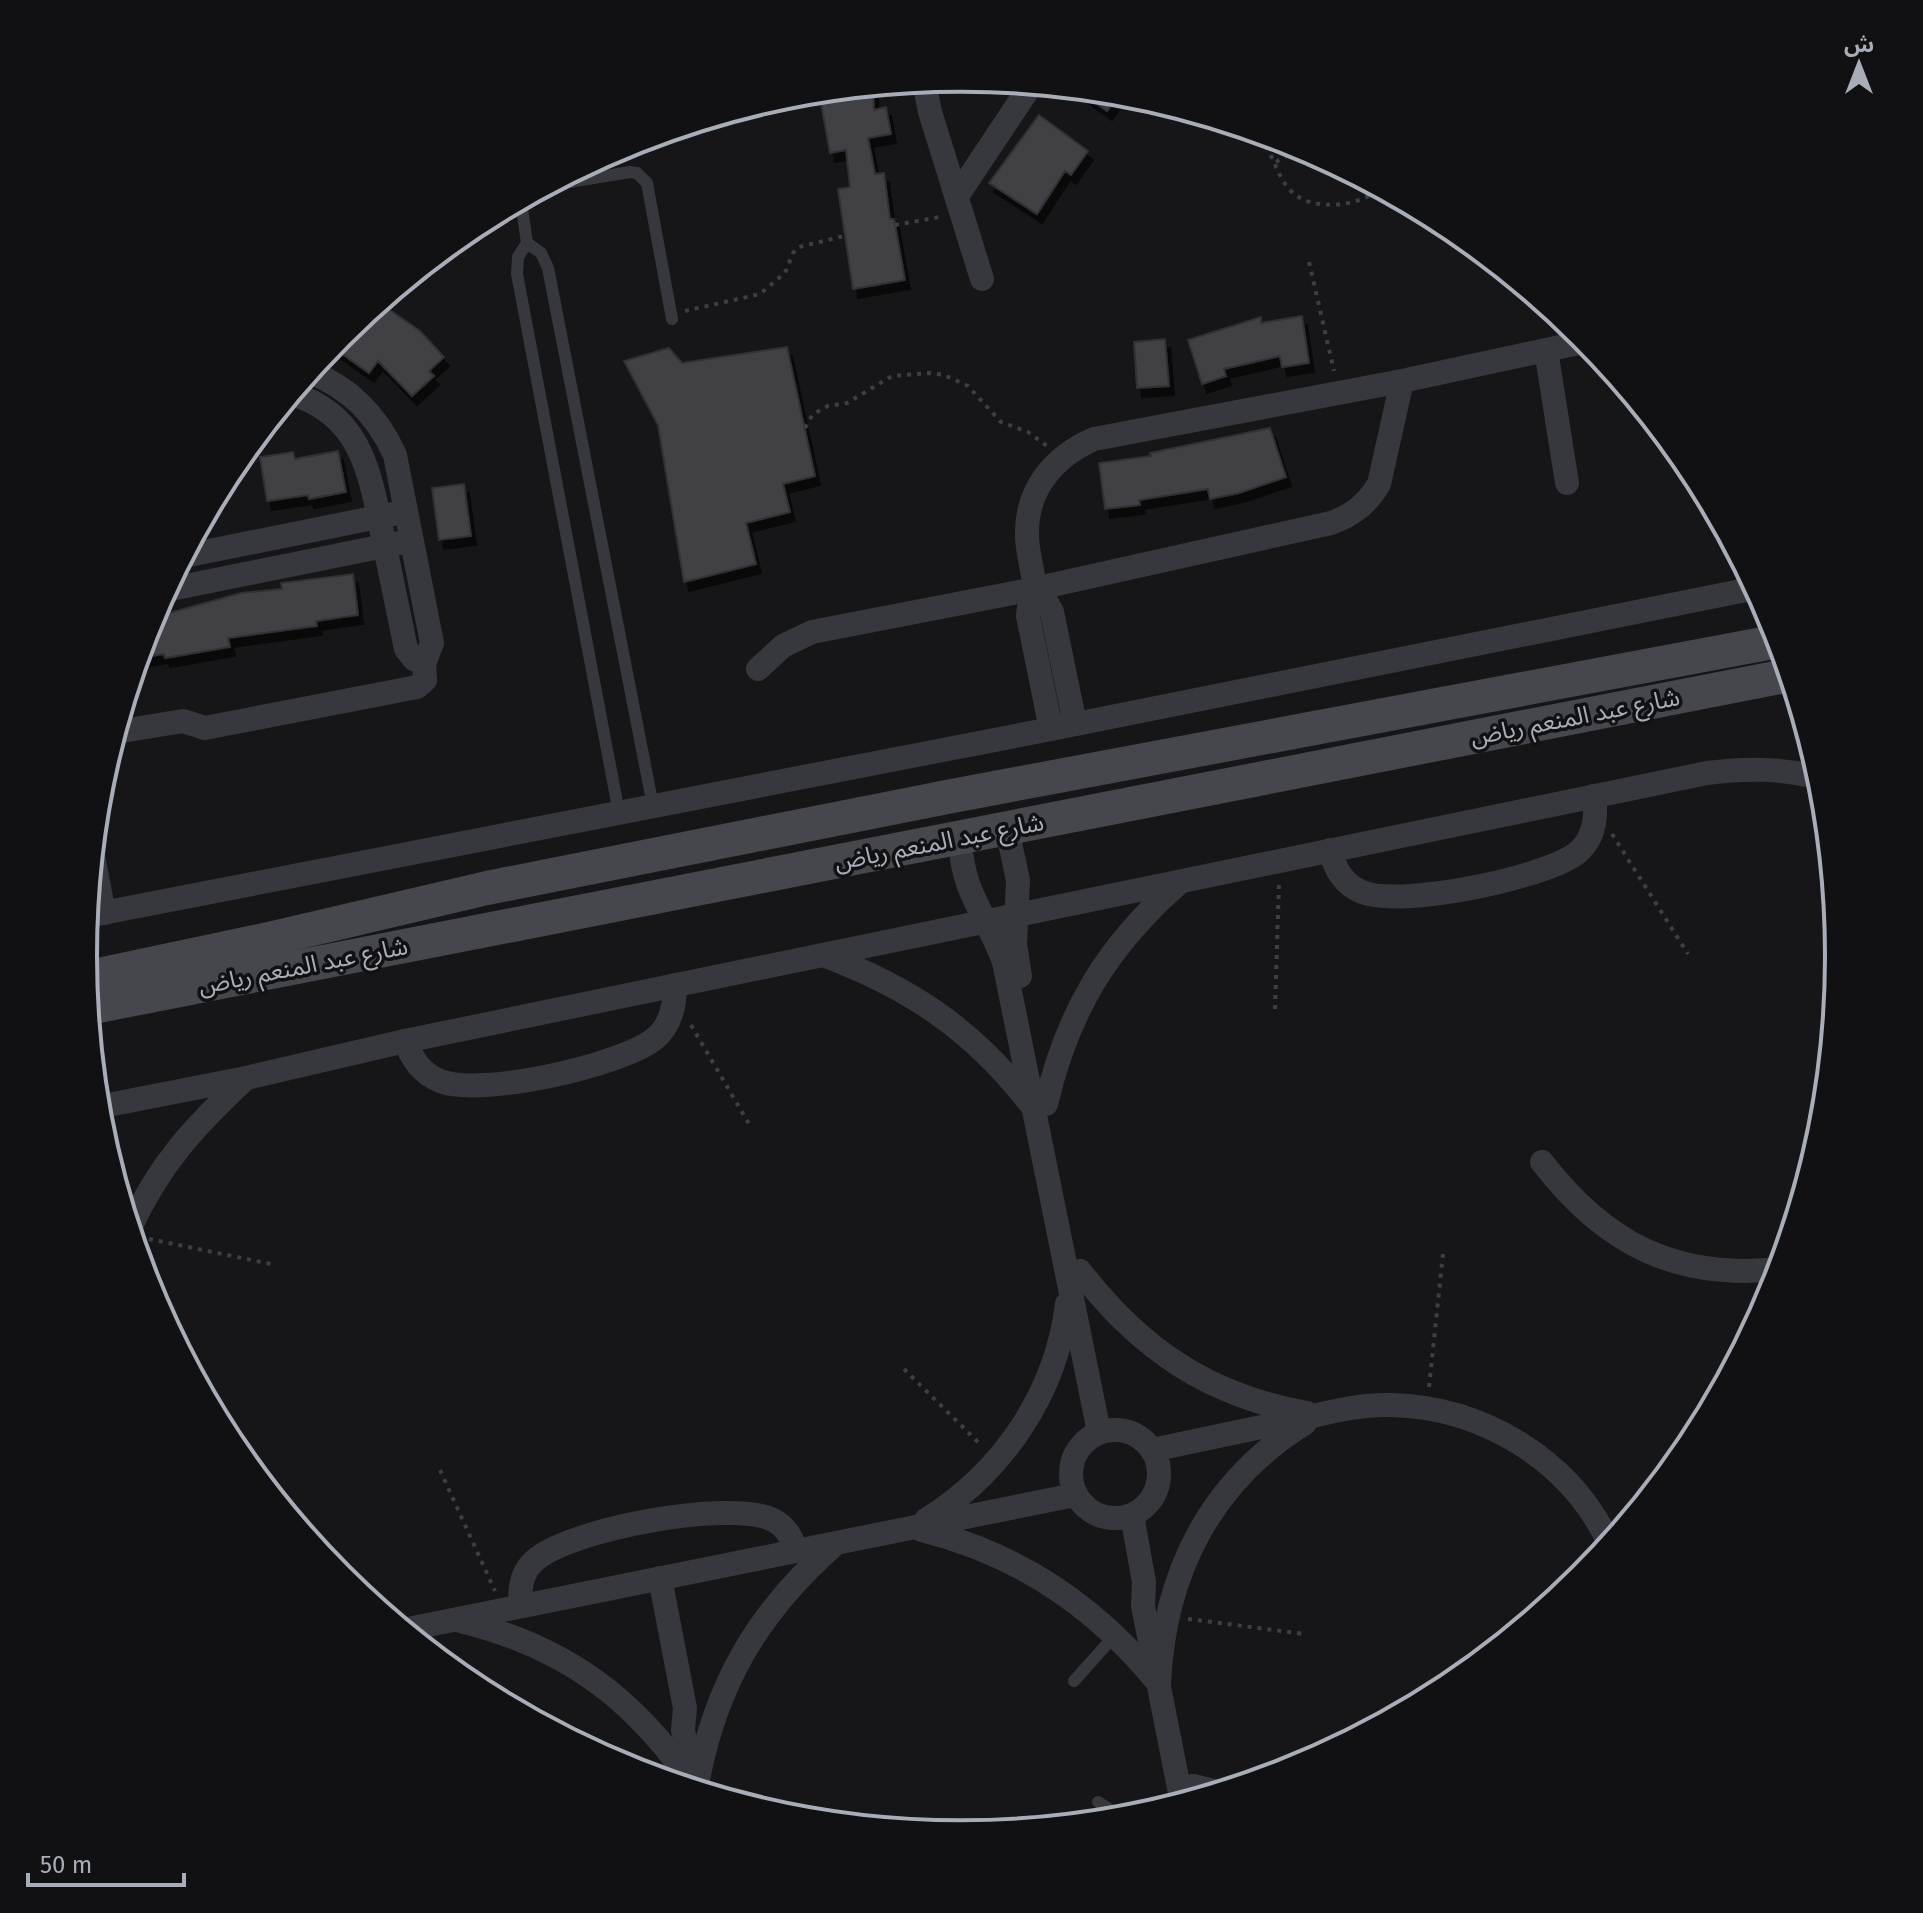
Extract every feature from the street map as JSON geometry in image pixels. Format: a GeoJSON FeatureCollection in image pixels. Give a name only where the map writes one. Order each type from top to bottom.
{"type":"FeatureCollection","features":[{"type":"Feature","properties":{"kind":"street"},"geometry":{"type":"LineString","coordinates":[[926,93],[982,279]]}},
{"type":"Feature","properties":{"kind":"street"},"geometry":{"type":"LineString","coordinates":[[960,204],[1025,95]]}},
{"type":"Feature","properties":{"kind":"street"},"geometry":{"type":"LineString","coordinates":[[1063,727],[1028,616],[1034,589],[1027,537],[1027,519],[1039,485],[1062,457],[1094,439],[1402,381],[1572,344]]}},
{"type":"Feature","properties":{"kind":"street"},"geometry":{"type":"LineString","coordinates":[[1546,350],[1567,483]]}},
{"type":"Feature","properties":{"kind":"street"},"geometry":{"type":"LineString","coordinates":[[127,730],[183,721],[203,728],[417,687],[425,680],[424,664],[432,643],[395,455],[378,424],[354,397],[321,377]]}},
{"type":"Feature","properties":{"kind":"street"},"geometry":{"type":"LineString","coordinates":[[758,669],[783,646],[812,632],[1034,589],[1346,518],[1371,498],[1379,484],[1402,381]]}},
{"type":"Feature","properties":{"kind":"street"},"geometry":{"type":"LineString","coordinates":[[302,398],[319,405],[334,417],[353,437],[366,462],[406,649],[414,659],[424,664]]}},
{"type":"Feature","properties":{"kind":"street"},"geometry":{"type":"LineString","coordinates":[[197,553],[407,511]]}},
{"type":"Feature","properties":{"kind":"street"},"geometry":{"type":"LineString","coordinates":[[180,587],[413,541]]}},
{"type":"Feature","properties":{"kind":"street"},"geometry":{"type":"LineString","coordinates":[[98,915],[1063,727],[1744,590]]}},
{"type":"Feature","properties":{"kind":"street","name":"شارع عبد المنعم رياض"},"geometry":{"type":"LineString","coordinates":[[98,975],[487,888],[952,796],[1767,643]]}},
{"type":"Feature","properties":{"kind":"street","name":"شارع عبد المنعم رياض"},"geometry":{"type":"LineString","coordinates":[[99,1006],[1779,677]]}},
{"type":"Feature","properties":{"kind":"street"},"geometry":{"type":"LineString","coordinates":[[110,1105],[246,1078],[405,1041],[675,992],[823,955],[1330,850],[1595,802],[1707,773],[1748,768],[1790,770],[1806,774]]}},
{"type":"Feature","properties":{"kind":"street"},"geometry":{"type":"LineString","coordinates":[[998,788],[1018,880],[1017,959],[1040,1105],[1105,1431]]}},
{"type":"Feature","properties":{"kind":"street"},"geometry":{"type":"LineString","coordinates":[[952,796],[963,873],[975,906],[1004,962],[1040,1105]]}},
{"type":"Feature","properties":{"kind":"street"},"geometry":{"type":"LineString","coordinates":[[1330,850],[1341,877],[1365,894],[1419,895],[1460,891],[1525,874],[1575,854],[1591,834],[1595,802]]}},
{"type":"Feature","properties":{"kind":"street"},"geometry":{"type":"LineString","coordinates":[[1040,1105],[1067,1032],[1097,975],[1126,934],[1181,881]]}},
{"type":"Feature","properties":{"kind":"street"},"geometry":{"type":"LineString","coordinates":[[823,955],[892,984],[935,1010],[984,1050],[1040,1105]]}},
{"type":"Feature","properties":{"kind":"street"},"geometry":{"type":"LineString","coordinates":[[405,1041],[418,1066],[442,1082],[497,1084],[537,1078],[616,1057],[653,1040],[668,1022],[675,992]]}},
{"type":"Feature","properties":{"kind":"street"},"geometry":{"type":"LineString","coordinates":[[141,1227],[155,1178],[193,1128],[246,1078]]}},
{"type":"Feature","properties":{"kind":"street"},"geometry":{"type":"LineString","coordinates":[[1542,1162],[1597,1222],[1631,1244],[1669,1260],[1708,1269],[1766,1270]]}},
{"type":"Feature","properties":{"kind":"street"},"geometry":{"type":"LineString","coordinates":[[1074,1279],[1126,1326],[1183,1369],[1214,1386],[1248,1399],[1317,1415]]}},
{"type":"Feature","properties":{"kind":"street"},"geometry":{"type":"LineString","coordinates":[[914,1528],[944,1509],[997,1461],[1026,1420],[1054,1362],[1074,1279]]}},
{"type":"Feature","properties":{"kind":"street"},"geometry":{"type":"LineString","coordinates":[[1152,1450],[1353,1407],[1390,1404],[1427,1407],[1465,1416],[1501,1431],[1534,1452],[1563,1478],[1588,1507],[1604,1535]]}},
{"type":"Feature","properties":{"kind":"street"},"geometry":{"type":"LineString","coordinates":[[1159,1684],[1166,1616],[1176,1581],[1209,1514],[1257,1458],[1317,1415]]}},
{"type":"Feature","properties":{"kind":"street"},"geometry":{"type":"LineString","coordinates":[[1105,1431],[1139,1436],[1152,1450],[1158,1462],[1157,1487],[1152,1499],[1124,1517],[1092,1513],[1075,1495],[1070,1471],[1072,1458],[1078,1447],[1105,1431]]}},
{"type":"Feature","properties":{"kind":"street"},"geometry":{"type":"LineString","coordinates":[[417,1627],[1075,1495]]}},
{"type":"Feature","properties":{"kind":"street"},"geometry":{"type":"LineString","coordinates":[[512,1608],[525,1572],[541,1555],[598,1533],[646,1521],[683,1516],[768,1517],[787,1530],[796,1551]]}},
{"type":"Feature","properties":{"kind":"street"},"geometry":{"type":"LineString","coordinates":[[1124,1517],[1133,1592],[1143,1606],[1180,1793]]}},
{"type":"Feature","properties":{"kind":"street"},"geometry":{"type":"LineString","coordinates":[[914,1528],[1008,1559],[1065,1592],[1116,1634],[1159,1684]]}},
{"type":"Feature","properties":{"kind":"street"},"geometry":{"type":"LineString","coordinates":[[698,1779],[712,1719],[742,1653],[784,1593],[836,1543]]}},
{"type":"Feature","properties":{"kind":"street"},"geometry":{"type":"LineString","coordinates":[[654,1580],[685,1708],[683,1730],[694,1778]]}},
{"type":"Feature","properties":{"kind":"street"},"geometry":{"type":"LineString","coordinates":[[455,1619],[527,1642],[562,1658],[594,1678],[651,1729],[686,1776]]}},
{"type":"Feature","properties":{"kind":"lane"},"geometry":{"type":"LineString","coordinates":[[581,180],[630,172],[643,177],[647,183],[671,316]]}},
{"type":"Feature","properties":{"kind":"lane"},"geometry":{"type":"LineString","coordinates":[[523,212],[527,243],[518,257],[517,274],[619,813]]}},
{"type":"Feature","properties":{"kind":"lane"},"geometry":{"type":"LineString","coordinates":[[527,243],[541,253],[548,268],[653,806]]}},
{"type":"Feature","properties":{"kind":"lane"},"geometry":{"type":"LineString","coordinates":[[1074,1681],[1116,1634]]}},
{"type":"Feature","properties":{"kind":"lane"},"geometry":{"type":"LineString","coordinates":[[1098,1802],[1108,1808]]}},
{"type":"Feature","properties":{"kind":"path"},"geometry":{"type":"LineString","coordinates":[[1268,149],[1292,193],[1312,202],[1348,206],[1371,196]]}},
{"type":"Feature","properties":{"kind":"path"},"geometry":{"type":"LineString","coordinates":[[1276,162],[1287,156]]}},
{"type":"Feature","properties":{"kind":"path"},"geometry":{"type":"LineString","coordinates":[[895,225],[960,204]]}},
{"type":"Feature","properties":{"kind":"path"},"geometry":{"type":"LineString","coordinates":[[671,316],[760,294],[785,273],[793,253],[799,247],[844,236]]}},
{"type":"Feature","properties":{"kind":"path"},"geometry":{"type":"LineString","coordinates":[[1309,262],[1339,393]]}},
{"type":"Feature","properties":{"kind":"path"},"geometry":{"type":"LineString","coordinates":[[805,428],[813,414],[828,406],[847,403],[892,376],[944,375],[968,386],[1001,422],[1028,432],[1062,457]]}},
{"type":"Feature","properties":{"kind":"path"},"geometry":{"type":"LineString","coordinates":[[1595,802],[1688,954]]}},
{"type":"Feature","properties":{"kind":"path"},"geometry":{"type":"LineString","coordinates":[[1275,1009],[1280,861]]}},
{"type":"Feature","properties":{"kind":"path"},"geometry":{"type":"LineString","coordinates":[[675,992],[749,1124]]}},
{"type":"Feature","properties":{"kind":"path"},"geometry":{"type":"LineString","coordinates":[[143,1234],[276,1265]]}},
{"type":"Feature","properties":{"kind":"path"},"geometry":{"type":"LineString","coordinates":[[1427,1407],[1443,1254]]}},
{"type":"Feature","properties":{"kind":"path"},"geometry":{"type":"LineString","coordinates":[[904,1369],[997,1461]]}},
{"type":"Feature","properties":{"kind":"path"},"geometry":{"type":"LineString","coordinates":[[440,1470],[512,1608]]}},
{"type":"Feature","properties":{"kind":"path"},"geometry":{"type":"LineString","coordinates":[[1166,1616],[1305,1634]]}},
{"type":"Feature","properties":{"kind":"building"},"geometry":{"type":"Polygon","coordinates":[[[873,97],[874,110],[886,107],[891,134],[868,138],[875,174],[884,173],[890,219],[894,219],[905,280],[853,289],[838,189],[850,187],[846,150],[830,153],[821,104],[873,97]]]}},
{"type":"Feature","properties":{"kind":"building"},"geometry":{"type":"Polygon","coordinates":[[[1096,103],[1111,106],[1107,111],[1096,103]]]}},
{"type":"Feature","properties":{"kind":"building"},"geometry":{"type":"Polygon","coordinates":[[[1039,115],[1088,151],[1071,175],[1065,171],[1037,214],[989,183],[1039,115]]]}},
{"type":"Feature","properties":{"kind":"building"},"geometry":{"type":"Polygon","coordinates":[[[389,309],[420,331],[444,357],[429,371],[434,376],[412,396],[378,361],[369,373],[342,354],[389,309]]]}},
{"type":"Feature","properties":{"kind":"building"},"geometry":{"type":"Polygon","coordinates":[[[1302,316],[1309,363],[1282,367],[1280,356],[1224,369],[1226,376],[1202,384],[1188,340],[1261,317],[1261,323],[1302,316]]]}},
{"type":"Feature","properties":{"kind":"building"},"geometry":{"type":"Polygon","coordinates":[[[1165,339],[1169,386],[1137,388],[1134,342],[1165,339]]]}},
{"type":"Feature","properties":{"kind":"building"},"geometry":{"type":"Polygon","coordinates":[[[787,347],[815,476],[783,484],[790,512],[746,523],[756,564],[684,582],[658,425],[624,361],[669,348],[682,363],[787,347]]]}},
{"type":"Feature","properties":{"kind":"building"},"geometry":{"type":"Polygon","coordinates":[[[1270,428],[1286,477],[1210,499],[1208,489],[1139,500],[1140,505],[1105,509],[1099,463],[1151,456],[1150,453],[1270,428]]]}},
{"type":"Feature","properties":{"kind":"building"},"geometry":{"type":"Polygon","coordinates":[[[338,451],[346,492],[309,499],[308,495],[267,501],[260,457],[293,452],[295,459],[338,451]]]}},
{"type":"Feature","properties":{"kind":"building"},"geometry":{"type":"Polygon","coordinates":[[[464,484],[471,536],[439,540],[432,488],[464,484]]]}},
{"type":"Feature","properties":{"kind":"building"},"geometry":{"type":"Polygon","coordinates":[[[353,574],[358,615],[316,621],[317,626],[228,638],[230,647],[165,658],[164,654],[152,656],[169,613],[241,593],[282,589],[281,583],[353,574]]]}}]}
